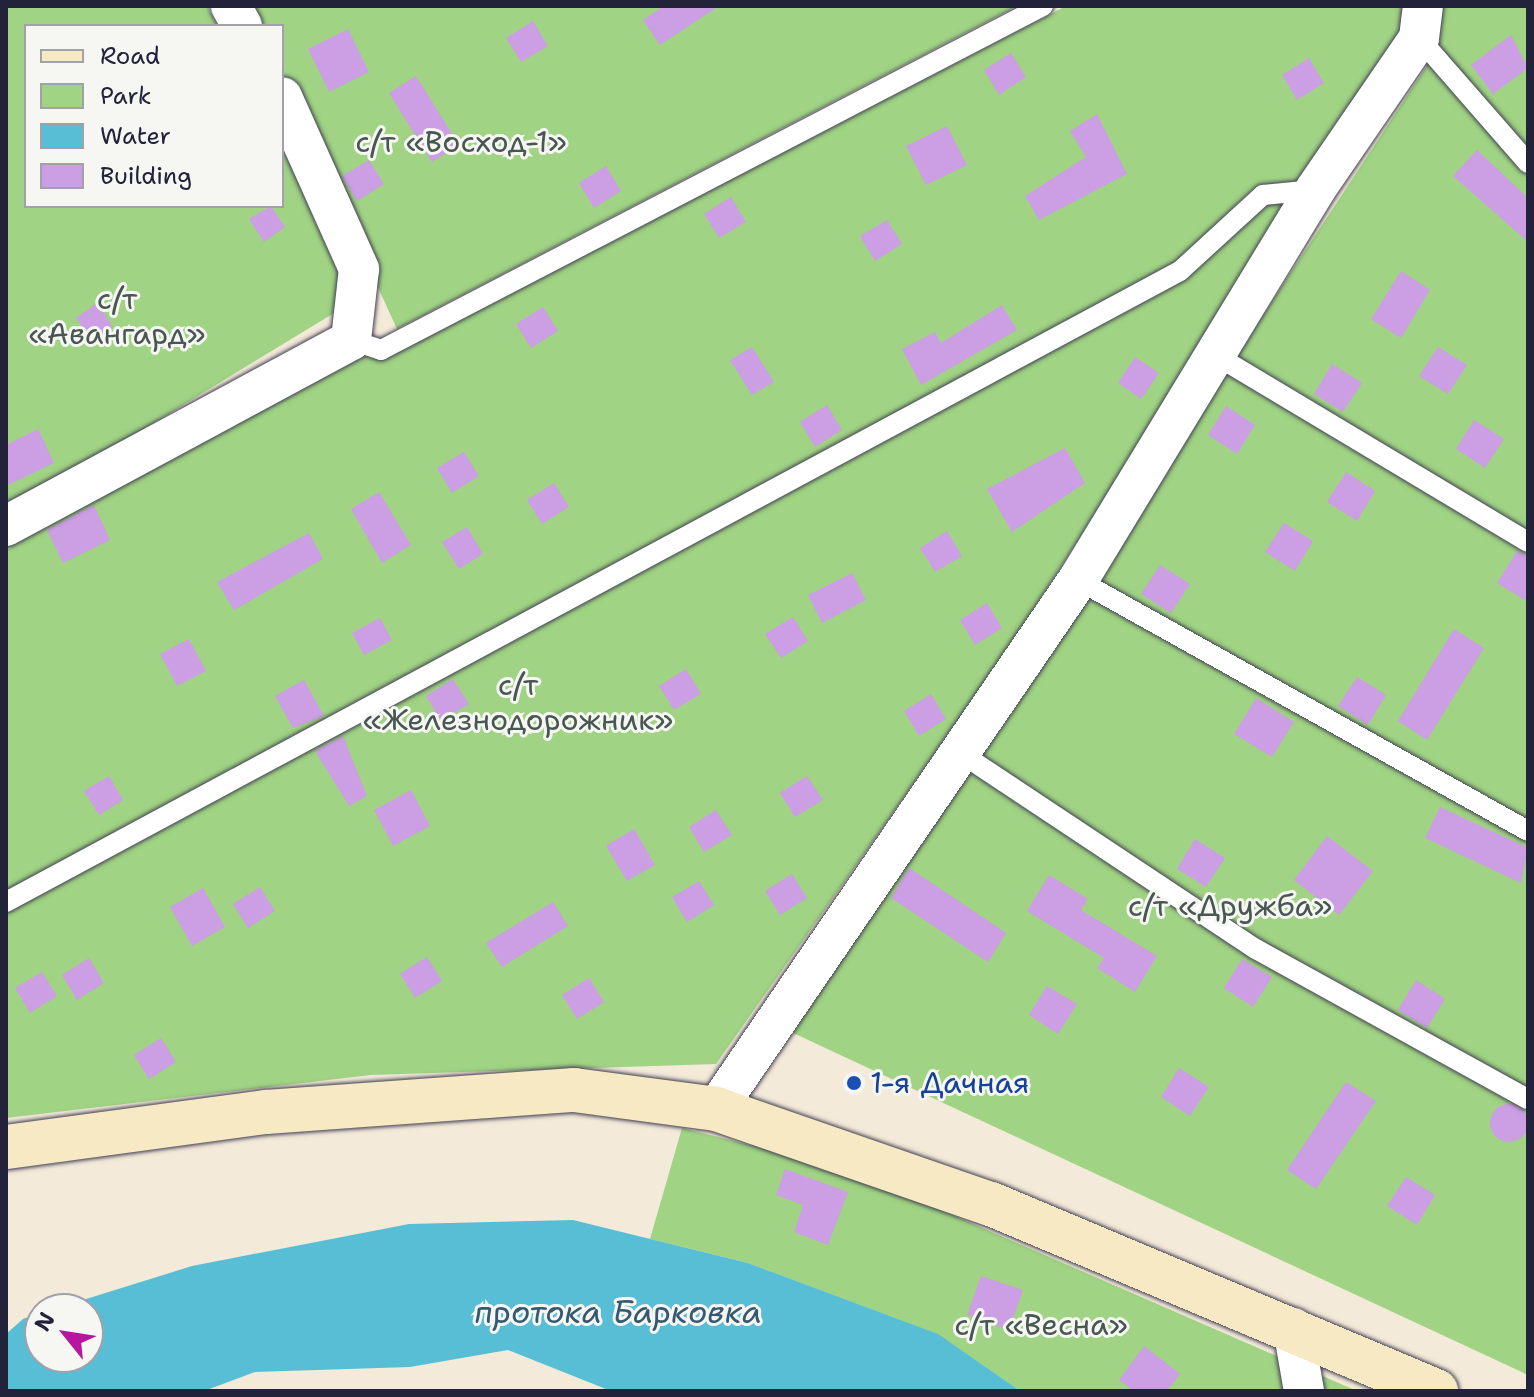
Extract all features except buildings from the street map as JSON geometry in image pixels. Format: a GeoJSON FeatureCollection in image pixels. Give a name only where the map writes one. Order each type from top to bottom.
{"type":"FeatureCollection","features":[{"type":"Feature","properties":{"kind":"main road"},"geometry":{"type":"LineString","coordinates":[[6,1147],[266,1112],[574,1090],[716,1109],[874,1158],[1293,1328],[1436,1391]]}},
{"type":"Feature","properties":{"kind":"street"},"geometry":{"type":"LineString","coordinates":[[231,6],[241,24]]}},
{"type":"Feature","properties":{"kind":"street"},"geometry":{"type":"LineString","coordinates":[[716,1109],[1078,580],[1421,22]]}},
{"type":"Feature","properties":{"kind":"street"},"geometry":{"type":"LineString","coordinates":[[6,525],[351,340],[359,269],[284,101]]}},
{"type":"Feature","properties":{"kind":"street"},"geometry":{"type":"LineString","coordinates":[[1293,1328],[1304,1391]]}},
{"type":"Feature","properties":{"kind":"lane"},"geometry":{"type":"LineString","coordinates":[[351,340],[381,350],[1043,6]]}},
{"type":"Feature","properties":{"kind":"lane"},"geometry":{"type":"LineString","coordinates":[[1421,22],[1528,163]]}},
{"type":"Feature","properties":{"kind":"lane"},"geometry":{"type":"LineString","coordinates":[[6,902],[1180,271],[1263,195],[1315,190]]}},
{"type":"Feature","properties":{"kind":"lane"},"geometry":{"type":"LineString","coordinates":[[1217,356],[1528,542]]}},
{"type":"Feature","properties":{"kind":"lane"},"geometry":{"type":"LineString","coordinates":[[1078,580],[1528,831]]}},
{"type":"Feature","properties":{"kind":"lane"},"geometry":{"type":"LineString","coordinates":[[959,752],[1256,949],[1528,1099]]}},
{"type":"Feature","properties":{"kind":"green space","name":"с/т «Авангард»"},"geometry":{"type":"Polygon","coordinates":[[[6,6],[207,6],[217,24],[24,24],[24,208],[284,208],[284,153],[348,277],[339,310],[6,513],[6,6]]]}},
{"type":"Feature","properties":{"kind":"green space","name":"с/т «Восход-1»"},"geometry":{"type":"Polygon","coordinates":[[[242,6],[1017,6],[397,329],[284,81],[284,24],[252,24],[242,6]]]}},
{"type":"Feature","properties":{"kind":"green space","name":"с/т «Железнодорожник»"},"geometry":{"type":"Polygon","coordinates":[[[1066,6],[1409,6],[1405,35],[1004,655],[716,1064],[371,1075],[6,1118],[6,536],[350,353],[384,358],[1066,6]]]}},
{"type":"Feature","properties":{"kind":"green space","name":"с/т «Дружба»"},"geometry":{"type":"Polygon","coordinates":[[[1440,6],[1528,6],[1528,1375],[791,1032],[1434,55],[1440,6]]]}},
{"type":"Feature","properties":{"kind":"green space","name":"с/т «Весна»"},"geometry":{"type":"Polygon","coordinates":[[[682,1128],[806,1159],[939,1209],[1357,1391],[1020,1391],[937,1334],[748,1263],[650,1239],[682,1128]]]}},
{"type":"Feature","properties":{"kind":"water","name":"протока Барковка"},"geometry":{"type":"Polygon","coordinates":[[[573,1220],[748,1263],[938,1334],[1020,1391],[611,1391],[508,1350],[410,1367],[255,1372],[204,1391],[6,1391],[6,1334],[23,1319],[24,1373],[104,1373],[104,1293],[192,1266],[409,1224],[573,1220]]]}},
{"type":"Feature","properties":{"kind":"place","name":"1-я Дачная"},"geometry":{"type":"Point","coordinates":[854,1083]}}]}
